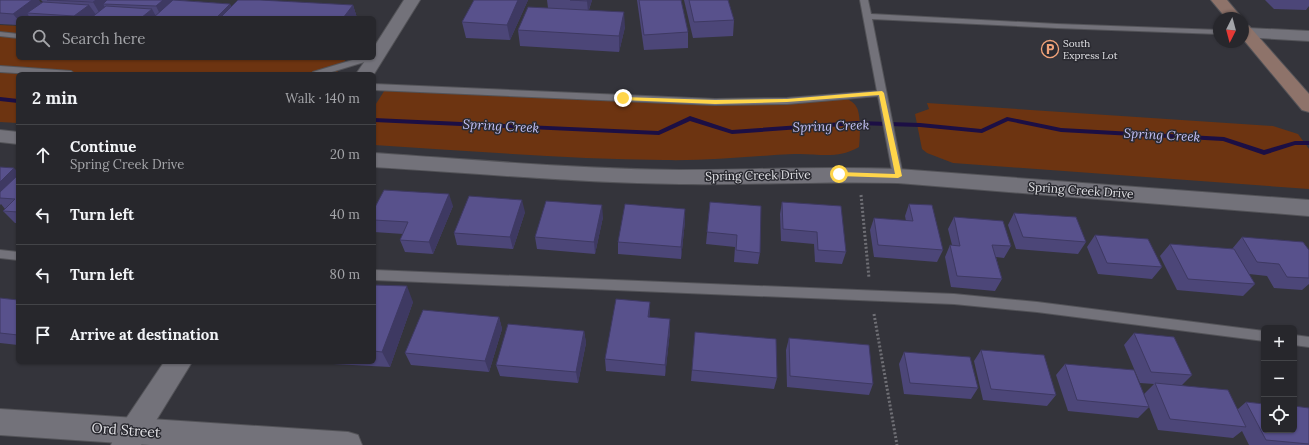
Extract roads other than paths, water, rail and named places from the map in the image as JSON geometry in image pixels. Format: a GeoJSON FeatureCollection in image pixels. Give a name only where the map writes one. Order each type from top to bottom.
{"type":"FeatureCollection","features":[{"type":"Feature","properties":{"kind":"main road"},"geometry":{"type":"LineString","coordinates":[[1219,0],[1229,12]]}},
{"type":"Feature","properties":{"kind":"main road"},"geometry":{"type":"LineString","coordinates":[[1249,37],[1309,106]]}},
{"type":"Feature","properties":{"kind":"street"},"geometry":{"type":"LineString","coordinates":[[376,52],[412,0]]}},
{"type":"Feature","properties":{"kind":"street"},"geometry":{"type":"LineString","coordinates":[[1249,31],[1309,36]]}},
{"type":"Feature","properties":{"kind":"street"},"geometry":{"type":"LineString","coordinates":[[366,72],[371,60]]}},
{"type":"Feature","properties":{"kind":"street"},"geometry":{"type":"LineString","coordinates":[[0,136],[16,138]]}},
{"type":"Feature","properties":{"kind":"street","name":"Spring Creek Drive"},"geometry":{"type":"LineString","coordinates":[[376,160],[609,176],[680,177],[839,174],[898,176],[1309,208]]}},
{"type":"Feature","properties":{"kind":"street"},"geometry":{"type":"LineString","coordinates":[[130,438],[178,364]]}},
{"type":"Feature","properties":{"kind":"street","name":"Ord Street"},"geometry":{"type":"LineString","coordinates":[[0,422],[130,438],[348,445]]}},
{"type":"Feature","properties":{"kind":"lane"},"geometry":{"type":"LineString","coordinates":[[864,0],[898,176]]}},
{"type":"Feature","properties":{"kind":"lane"},"geometry":{"type":"LineString","coordinates":[[867,16],[1057,26],[1213,32]]}},
{"type":"Feature","properties":{"kind":"lane"},"geometry":{"type":"LineString","coordinates":[[0,34],[16,36]]}},
{"type":"Feature","properties":{"kind":"lane"},"geometry":{"type":"LineString","coordinates":[[322,72],[360,60]]}},
{"type":"Feature","properties":{"kind":"lane"},"geometry":{"type":"LineString","coordinates":[[0,69],[43,72]]}},
{"type":"Feature","properties":{"kind":"lane"},"geometry":{"type":"LineString","coordinates":[[376,87],[715,102],[787,101],[882,93]]}},
{"type":"Feature","properties":{"kind":"lane"},"geometry":{"type":"LineString","coordinates":[[0,254],[16,256]]}},
{"type":"Feature","properties":{"kind":"lane"},"geometry":{"type":"LineString","coordinates":[[376,275],[954,299],[1036,307],[1261,336]]}},
{"type":"Feature","properties":{"kind":"lane"},"geometry":{"type":"LineString","coordinates":[[1297,340],[1309,342]]}},
{"type":"Feature","properties":{"kind":"waterway","name":"Spring Creek"},"geometry":{"type":"LineString","coordinates":[[0,99],[16,101]]}},
{"type":"Feature","properties":{"kind":"waterway","name":"Spring Creek"},"geometry":{"type":"LineString","coordinates":[[376,120],[659,133],[690,118],[732,132],[857,123],[920,125],[982,131],[1007,119],[1061,130],[1224,139],[1264,153],[1295,143],[1309,143]]}},
{"type":"Feature","properties":{"kind":"place","name":"South Express Lot"},"geometry":{"type":"Point","coordinates":[1050,49]}}]}
